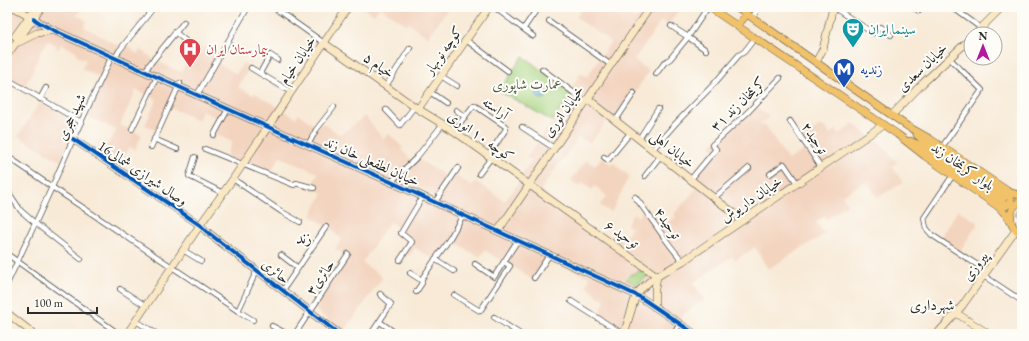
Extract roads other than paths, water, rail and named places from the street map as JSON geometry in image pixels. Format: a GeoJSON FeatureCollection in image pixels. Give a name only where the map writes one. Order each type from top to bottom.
{"type":"FeatureCollection","features":[{"type":"Feature","properties":{"kind":"main road","name":"بلوار کریمخان زند"},"geometry":{"type":"LineString","coordinates":[[709,7],[882,125],[923,147],[1004,199]]}},
{"type":"Feature","properties":{"kind":"main road","name":"بلوار کریمخان زند"},"geometry":{"type":"LineString","coordinates":[[738,7],[907,126],[942,147],[1004,199],[1011,221],[1019,232]]}},
{"type":"Feature","properties":{"kind":"main road"},"geometry":{"type":"LineString","coordinates":[[737,26],[749,16]]}},
{"type":"Feature","properties":{"kind":"main road","name":"بلوار کریمخان زند"},"geometry":{"type":"LineString","coordinates":[[907,126],[926,144],[1004,199]]}},
{"type":"Feature","properties":{"kind":"main road","name":"بلوار کریمخان زند"},"geometry":{"type":"LineString","coordinates":[[897,134],[925,156],[953,175],[1004,199],[1022,196]]}},
{"type":"Feature","properties":{"kind":"main road"},"geometry":{"type":"LineString","coordinates":[[1011,221],[1014,206],[1022,200]]}},
{"type":"Feature","properties":{"kind":"street","name":"خیابان لطفعلی خان زند"},"geometry":{"type":"LineString","coordinates":[[13,7],[53,30],[156,77],[179,84],[197,95],[423,196],[626,290],[655,307],[695,334]]}},
{"type":"Feature","properties":{"kind":"street"},"geometry":{"type":"LineString","coordinates":[[7,55],[17,43],[36,7]]}},
{"type":"Feature","properties":{"kind":"street"},"geometry":{"type":"LineString","coordinates":[[7,47],[42,7]]}},
{"type":"Feature","properties":{"kind":"street","name":"شهید حجری"},"geometry":{"type":"LineString","coordinates":[[7,284],[52,187],[72,139],[114,57],[154,7]]}},
{"type":"Feature","properties":{"kind":"street"},"geometry":{"type":"LineString","coordinates":[[197,95],[248,7]]}},
{"type":"Feature","properties":{"kind":"street"},"geometry":{"type":"LineString","coordinates":[[273,7],[324,43]]}},
{"type":"Feature","properties":{"kind":"street","name":"خیابان خیام"},"geometry":{"type":"LineString","coordinates":[[127,334],[348,7]]}},
{"type":"Feature","properties":{"kind":"street","name":"کوچه نوبهار"},"geometry":{"type":"LineString","coordinates":[[417,107],[430,92],[489,7]]}},
{"type":"Feature","properties":{"kind":"street"},"geometry":{"type":"LineString","coordinates":[[494,7],[533,36]]}},
{"type":"Feature","properties":{"kind":"street"},"geometry":{"type":"LineString","coordinates":[[524,28],[537,9],[534,7]]}},
{"type":"Feature","properties":{"kind":"street","name":"خیابان انوری"},"geometry":{"type":"LineString","coordinates":[[498,231],[650,7]]}},
{"type":"Feature","properties":{"kind":"street"},"geometry":{"type":"LineString","coordinates":[[656,74],[688,37],[709,7]]}},
{"type":"Feature","properties":{"kind":"street"},"geometry":{"type":"LineString","coordinates":[[749,16],[759,7]]}},
{"type":"Feature","properties":{"kind":"street"},"geometry":{"type":"LineString","coordinates":[[816,62],[823,49],[833,7],[873,33],[880,27],[891,35]]}},
{"type":"Feature","properties":{"kind":"street"},"geometry":{"type":"LineString","coordinates":[[913,7],[919,11]]}},
{"type":"Feature","properties":{"kind":"street"},"geometry":{"type":"LineString","coordinates":[[952,7],[978,26]]}},
{"type":"Feature","properties":{"kind":"street"},"geometry":{"type":"LineString","coordinates":[[983,26],[1002,7]]}},
{"type":"Feature","properties":{"kind":"street"},"geometry":{"type":"LineString","coordinates":[[549,21],[611,65]]}},
{"type":"Feature","properties":{"kind":"street"},"geometry":{"type":"LineString","coordinates":[[145,72],[184,22]]}},
{"type":"Feature","properties":{"kind":"street"},"geometry":{"type":"LineString","coordinates":[[670,26],[706,50]]}},
{"type":"Feature","properties":{"kind":"street"},"geometry":{"type":"LineString","coordinates":[[17,43],[32,35],[53,30]]}},
{"type":"Feature","properties":{"kind":"street"},"geometry":{"type":"LineString","coordinates":[[175,32],[187,42]]}},
{"type":"Feature","properties":{"kind":"street"},"geometry":{"type":"LineString","coordinates":[[653,149],[739,55],[744,52],[755,38]]}},
{"type":"Feature","properties":{"kind":"street"},"geometry":{"type":"LineString","coordinates":[[466,40],[508,71]]}},
{"type":"Feature","properties":{"kind":"street","name":"۵ خیام"},"geometry":{"type":"LineString","coordinates":[[324,43],[417,107]]}},
{"type":"Feature","properties":{"kind":"street","name":"خیابان سعدی"},"geometry":{"type":"LineString","coordinates":[[892,115],[922,84],[963,46]]}},
{"type":"Feature","properties":{"kind":"street"},"geometry":{"type":"LineString","coordinates":[[386,86],[410,48]]}},
{"type":"Feature","properties":{"kind":"street"},"geometry":{"type":"LineString","coordinates":[[260,73],[270,55],[278,60]]}},
{"type":"Feature","properties":{"kind":"street"},"geometry":{"type":"LineString","coordinates":[[942,147],[982,90],[950,58]]}},
{"type":"Feature","properties":{"kind":"street"},"geometry":{"type":"LineString","coordinates":[[252,68],[291,92]]}},
{"type":"Feature","properties":{"kind":"street"},"geometry":{"type":"LineString","coordinates":[[542,69],[587,100]]}},
{"type":"Feature","properties":{"kind":"street"},"geometry":{"type":"LineString","coordinates":[[441,76],[457,86]]}},
{"type":"Feature","properties":{"kind":"street"},"geometry":{"type":"LineString","coordinates":[[132,129],[156,77]]}},
{"type":"Feature","properties":{"kind":"street","name":"کریمخان زند ۳۱"},"geometry":{"type":"LineString","coordinates":[[691,179],[716,149],[712,145],[749,111],[780,78]]}},
{"type":"Feature","properties":{"kind":"street"},"geometry":{"type":"LineString","coordinates":[[7,79],[81,122]]}},
{"type":"Feature","properties":{"kind":"street"},"geometry":{"type":"LineString","coordinates":[[150,147],[179,84]]}},
{"type":"Feature","properties":{"kind":"street"},"geometry":{"type":"LineString","coordinates":[[40,99],[46,88]]}},
{"type":"Feature","properties":{"kind":"street"},"geometry":{"type":"LineString","coordinates":[[430,92],[446,103]]}},
{"type":"Feature","properties":{"kind":"street"},"geometry":{"type":"LineString","coordinates":[[616,120],[634,93]]}},
{"type":"Feature","properties":{"kind":"street","name":"خیابان اهلی"},"geometry":{"type":"LineString","coordinates":[[587,100],[616,120],[743,220]]}},
{"type":"Feature","properties":{"kind":"street","name":"آراسته"},"geometry":{"type":"LineString","coordinates":[[454,131],[474,105],[506,128],[489,157]]}},
{"type":"Feature","properties":{"kind":"street"},"geometry":{"type":"LineString","coordinates":[[308,145],[316,130],[334,107]]}},
{"type":"Feature","properties":{"kind":"street"},"geometry":{"type":"LineString","coordinates":[[386,110],[400,126],[417,107]]}},
{"type":"Feature","properties":{"kind":"street","name":"کوچه ۱۰ انوری"},"geometry":{"type":"LineString","coordinates":[[417,107],[442,125],[454,131],[570,214]]}},
{"type":"Feature","properties":{"kind":"street"},"geometry":{"type":"LineString","coordinates":[[214,135],[228,109]]}},
{"type":"Feature","properties":{"kind":"street"},"geometry":{"type":"LineString","coordinates":[[639,139],[658,109]]}},
{"type":"Feature","properties":{"kind":"street"},"geometry":{"type":"LineString","coordinates":[[456,110],[465,117]]}},
{"type":"Feature","properties":{"kind":"street","name":"توحید۲"},"geometry":{"type":"LineString","coordinates":[[790,121],[821,167]]}},
{"type":"Feature","properties":{"kind":"street"},"geometry":{"type":"LineString","coordinates":[[391,182],[417,157],[442,125]]}},
{"type":"Feature","properties":{"kind":"street","name":"خیابان داریوش"},"geometry":{"type":"LineString","coordinates":[[636,295],[651,280],[683,261],[882,125]]}},
{"type":"Feature","properties":{"kind":"street"},"geometry":{"type":"LineString","coordinates":[[522,127],[554,148]]}},
{"type":"Feature","properties":{"kind":"street"},"geometry":{"type":"LineString","coordinates":[[604,156],[608,160],[631,132]]}},
{"type":"Feature","properties":{"kind":"street","name":"وصال شیرازی شمالی16"},"geometry":{"type":"LineString","coordinates":[[72,139],[200,225]]}},
{"type":"Feature","properties":{"kind":"street"},"geometry":{"type":"LineString","coordinates":[[154,139],[177,149]]}},
{"type":"Feature","properties":{"kind":"street"},"geometry":{"type":"LineString","coordinates":[[205,149],[294,185],[296,182],[314,188]]}},
{"type":"Feature","properties":{"kind":"street"},"geometry":{"type":"LineString","coordinates":[[645,176],[661,155]]}},
{"type":"Feature","properties":{"kind":"street"},"geometry":{"type":"LineString","coordinates":[[7,156],[253,320]]}},
{"type":"Feature","properties":{"kind":"street"},"geometry":{"type":"LineString","coordinates":[[195,157],[189,176],[223,192]]}},
{"type":"Feature","properties":{"kind":"street"},"geometry":{"type":"LineString","coordinates":[[479,174],[489,157]]}},
{"type":"Feature","properties":{"kind":"street"},"geometry":{"type":"LineString","coordinates":[[770,174],[784,164],[797,183]]}},
{"type":"Feature","properties":{"kind":"street"},"geometry":{"type":"LineString","coordinates":[[435,202],[458,168]]}},
{"type":"Feature","properties":{"kind":"street"},"geometry":{"type":"LineString","coordinates":[[714,198],[749,168]]}},
{"type":"Feature","properties":{"kind":"street"},"geometry":{"type":"LineString","coordinates":[[953,175],[924,218],[926,228],[932,235],[1022,300]]}},
{"type":"Feature","properties":{"kind":"street"},"geometry":{"type":"LineString","coordinates":[[233,179],[282,212],[300,222]]}},
{"type":"Feature","properties":{"kind":"street"},"geometry":{"type":"LineString","coordinates":[[7,190],[21,211],[81,259]]}},
{"type":"Feature","properties":{"kind":"street"},"geometry":{"type":"LineString","coordinates":[[400,260],[412,242],[401,233],[423,196]]}},
{"type":"Feature","properties":{"kind":"street","name":"توحید۴"},"geometry":{"type":"LineString","coordinates":[[635,197],[675,253],[683,261]]}},
{"type":"Feature","properties":{"kind":"street","name":"۶ توحید"},"geometry":{"type":"LineString","coordinates":[[570,214],[657,276]]}},
{"type":"Feature","properties":{"kind":"street"},"geometry":{"type":"LineString","coordinates":[[416,292],[422,283],[421,280],[450,238],[463,215]]}},
{"type":"Feature","properties":{"kind":"street","name":"حائری"},"geometry":{"type":"LineString","coordinates":[[200,225],[339,334]]}},
{"type":"Feature","properties":{"kind":"street"},"geometry":{"type":"LineString","coordinates":[[283,290],[326,227]]}},
{"type":"Feature","properties":{"kind":"street","name":"پیروزی"},"geometry":{"type":"LineString","coordinates":[[937,334],[956,313],[1019,232]]}},
{"type":"Feature","properties":{"kind":"street"},"geometry":{"type":"LineString","coordinates":[[475,264],[494,277],[518,240]]}},
{"type":"Feature","properties":{"kind":"street"},"geometry":{"type":"LineString","coordinates":[[183,250],[201,261]]}},
{"type":"Feature","properties":{"kind":"street"},"geometry":{"type":"LineString","coordinates":[[7,254],[119,334]]}},
{"type":"Feature","properties":{"kind":"street","name":"حائری۳"},"geometry":{"type":"LineString","coordinates":[[295,334],[348,254]]}},
{"type":"Feature","properties":{"kind":"street"},"geometry":{"type":"LineString","coordinates":[[534,278],[550,254]]}},
{"type":"Feature","properties":{"kind":"street"},"geometry":{"type":"LineString","coordinates":[[281,255],[298,268]]}},
{"type":"Feature","properties":{"kind":"street"},"geometry":{"type":"LineString","coordinates":[[435,259],[454,271]]}},
{"type":"Feature","properties":{"kind":"street"},"geometry":{"type":"LineString","coordinates":[[454,295],[480,312],[510,266],[504,262]]}},
{"type":"Feature","properties":{"kind":"street"},"geometry":{"type":"LineString","coordinates":[[238,311],[257,270]]}},
{"type":"Feature","properties":{"kind":"street"},"geometry":{"type":"LineString","coordinates":[[410,273],[421,280]]}},
{"type":"Feature","properties":{"kind":"street"},"geometry":{"type":"LineString","coordinates":[[655,307],[657,276]]}},
{"type":"Feature","properties":{"kind":"street"},"geometry":{"type":"LineString","coordinates":[[120,289],[146,306]]}},
{"type":"Feature","properties":{"kind":"street"},"geometry":{"type":"LineString","coordinates":[[626,290],[633,305]]}},
{"type":"Feature","properties":{"kind":"street"},"geometry":{"type":"LineString","coordinates":[[371,334],[391,304],[380,294]]}},
{"type":"Feature","properties":{"kind":"street"},"geometry":{"type":"LineString","coordinates":[[571,300],[623,334],[636,295]]}},
{"type":"Feature","properties":{"kind":"street"},"geometry":{"type":"LineString","coordinates":[[7,313],[34,334]]}},
{"type":"Feature","properties":{"kind":"street"},"geometry":{"type":"LineString","coordinates":[[956,313],[988,334]]}},
{"type":"Feature","properties":{"kind":"street"},"geometry":{"type":"LineString","coordinates":[[494,317],[520,334]]}},
{"type":"Feature","properties":{"kind":"street"},"geometry":{"type":"LineString","coordinates":[[136,322],[157,334]]}},
{"type":"Feature","properties":{"kind":"street"},"geometry":{"type":"LineString","coordinates":[[380,322],[397,334]]}},
{"type":"Feature","properties":{"kind":"street"},"geometry":{"type":"LineString","coordinates":[[674,334],[680,323]]}},
{"type":"Feature","properties":{"kind":"street"},"geometry":{"type":"LineString","coordinates":[[272,326],[287,334]]}},
{"type":"Feature","properties":{"kind":"water"},"geometry":{"type":"Polygon","coordinates":[[[540,87],[544,87],[548,93],[544,99],[540,99],[536,95],[536,91],[540,87]]]}},
{"type":"Feature","properties":{"kind":"tunnel"},"geometry":{"type":"LineString","coordinates":[[1009,206],[1022,215]]}},
{"type":"Feature","properties":{"kind":"place","name":"سینما ایران"},"geometry":{"type":"Point","coordinates":[853,48]}},
{"type":"Feature","properties":{"kind":"place","name":"بیمارستان ایران"},"geometry":{"type":"Point","coordinates":[190,68]}},
{"type":"Feature","properties":{"kind":"place","name":"زندیه"},"geometry":{"type":"Point","coordinates":[844,88]}},
{"type":"Feature","properties":{"kind":"district","name":"زند"},"geometry":{"type":"Point","coordinates":[304,238]}},
{"type":"Feature","properties":{"kind":"district","name":"شهرداری"},"geometry":{"type":"Point","coordinates":[932,305]}},
{"type":"Feature","properties":{"kind":"park label","name":"عمارت شاپوری"},"geometry":{"type":"Point","coordinates":[527,84]}}]}
